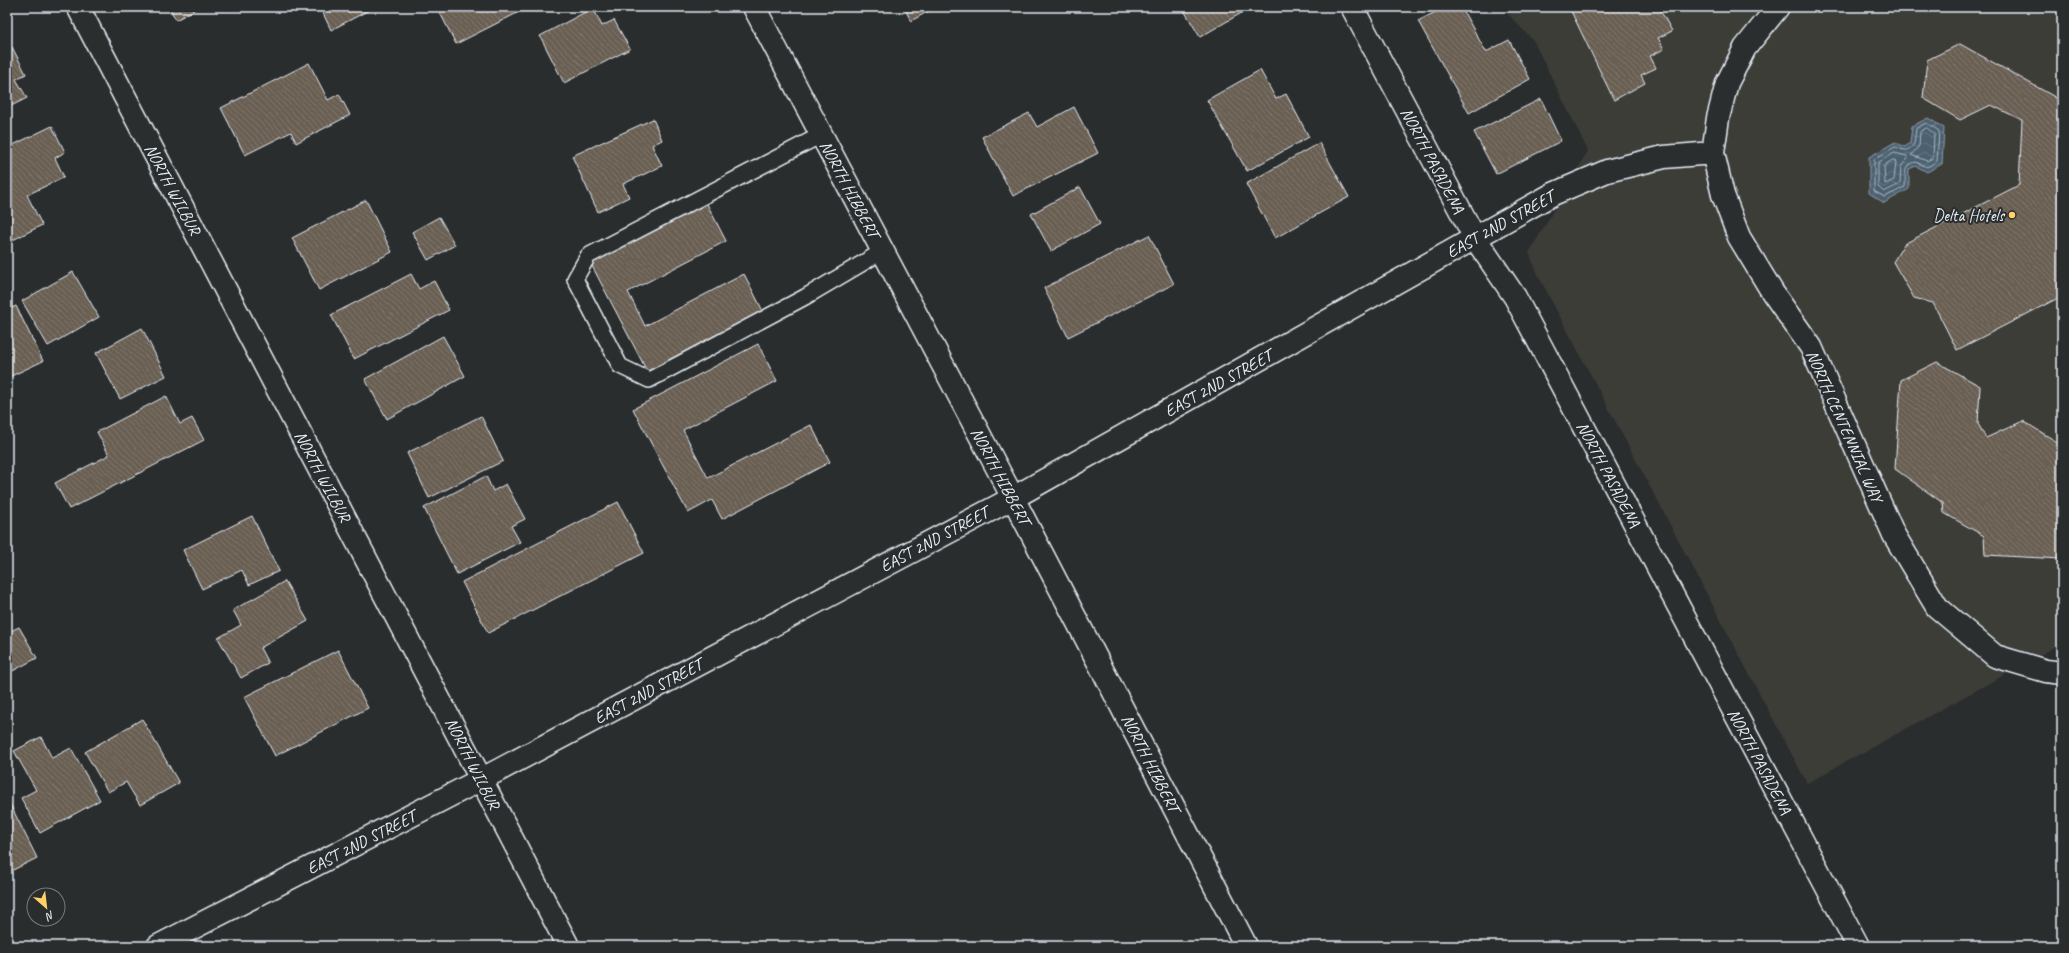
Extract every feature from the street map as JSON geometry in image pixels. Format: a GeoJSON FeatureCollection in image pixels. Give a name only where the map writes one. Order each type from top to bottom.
{"type":"FeatureCollection","features":[{"type":"Feature","properties":{"kind":"street","name":"NORTH WILBUR"},"geometry":{"type":"LineString","coordinates":[[78,7],[568,946]]}},
{"type":"Feature","properties":{"kind":"street","name":"NORTH HIBBERT"},"geometry":{"type":"LineString","coordinates":[[754,7],[1013,498],[1246,946]]}},
{"type":"Feature","properties":{"kind":"street","name":"NORTH PASADENA"},"geometry":{"type":"LineString","coordinates":[[1352,7],[1475,238],[1515,297],[1858,946]]}},
{"type":"Feature","properties":{"kind":"street","name":"NORTH CENTENNIAL WAY"},"geometry":{"type":"LineString","coordinates":[[1778,7],[1745,48],[1727,83],[1718,118],[1714,153],[1722,195],[1739,238],[1773,293],[1813,352],[1894,535],[1937,607],[1995,656],[2046,671],[2062,673]]}},
{"type":"Feature","properties":{"kind":"street","name":"EAST 2ND STREET"},"geometry":{"type":"LineString","coordinates":[[158,946],[482,779],[1013,498],[1553,194],[1607,171],[1664,157],[1714,153]]}},
{"type":"Feature","properties":{"kind":"lane"},"geometry":{"type":"LineString","coordinates":[[821,135],[588,256],[575,279],[620,366],[649,380],[805,297],[883,251]]}},
{"type":"Feature","properties":{"kind":"shaded area"},"geometry":{"type":"Polygon","coordinates":[[[1501,7],[2062,7],[2062,643],[1807,783],[1540,279],[1529,253],[1588,151],[1533,40],[1501,7]]]}},
{"type":"Feature","properties":{"kind":"water"},"geometry":{"type":"Polygon","coordinates":[[[1928,118],[1944,128],[1942,164],[1927,172],[1916,166],[1909,169],[1909,189],[1884,203],[1869,193],[1869,157],[1895,142],[1905,147],[1910,143],[1912,126],[1928,118]]]}},
{"type":"Feature","properties":{"kind":"building"},"geometry":{"type":"Polygon","coordinates":[[[169,7],[199,7],[176,20],[169,7]]]}},
{"type":"Feature","properties":{"kind":"building"},"geometry":{"type":"Polygon","coordinates":[[[320,7],[372,7],[373,8],[331,30],[320,7]]]}},
{"type":"Feature","properties":{"kind":"building"},"geometry":{"type":"Polygon","coordinates":[[[437,7],[529,7],[456,44],[437,7]]]}},
{"type":"Feature","properties":{"kind":"building"},"geometry":{"type":"Polygon","coordinates":[[[904,7],[936,7],[911,21],[904,7]]]}},
{"type":"Feature","properties":{"kind":"building"},"geometry":{"type":"Polygon","coordinates":[[[1182,7],[1249,7],[1250,8],[1200,37],[1182,7]]]}},
{"type":"Feature","properties":{"kind":"building"},"geometry":{"type":"Polygon","coordinates":[[[1445,7],[1461,7],[1486,52],[1509,40],[1530,79],[1469,113],[1418,21],[1445,7]]]}},
{"type":"Feature","properties":{"kind":"building"},"geometry":{"type":"Polygon","coordinates":[[[1569,7],[1666,7],[1660,10],[1672,31],[1658,38],[1664,49],[1650,56],[1656,68],[1641,75],[1645,83],[1614,100],[1569,7]]]}},
{"type":"Feature","properties":{"kind":"building"},"geometry":{"type":"Polygon","coordinates":[[[593,8],[602,26],[614,20],[630,49],[564,83],[540,36],[593,8]]]}},
{"type":"Feature","properties":{"kind":"building","name":"Delta Hotels"},"geometry":{"type":"Polygon","coordinates":[[[1960,44],[2062,101],[2062,296],[1957,350],[1933,303],[1914,298],[1893,262],[1904,244],[2019,185],[2022,120],[1991,105],[1960,120],[1923,98],[1927,60],[1960,44]]]}},
{"type":"Feature","properties":{"kind":"building"},"geometry":{"type":"Polygon","coordinates":[[[12,47],[26,74],[16,79],[27,98],[7,108],[7,50],[12,47]]]}},
{"type":"Feature","properties":{"kind":"building"},"geometry":{"type":"Polygon","coordinates":[[[309,63],[328,100],[339,94],[350,115],[296,143],[291,132],[245,155],[221,108],[309,63]]]}},
{"type":"Feature","properties":{"kind":"building"},"geometry":{"type":"Polygon","coordinates":[[[1260,70],[1276,99],[1286,94],[1309,137],[1247,171],[1207,100],[1260,70]]]}},
{"type":"Feature","properties":{"kind":"building"},"geometry":{"type":"Polygon","coordinates":[[[1541,99],[1561,141],[1496,174],[1474,132],[1541,99]]]}},
{"type":"Feature","properties":{"kind":"building"},"geometry":{"type":"Polygon","coordinates":[[[1074,107],[1098,153],[1013,196],[982,137],[1029,113],[1037,127],[1074,107]]]}},
{"type":"Feature","properties":{"kind":"building"},"geometry":{"type":"Polygon","coordinates":[[[653,119],[662,140],[652,145],[662,166],[623,184],[629,197],[598,212],[572,156],[653,119]]]}},
{"type":"Feature","properties":{"kind":"building"},"geometry":{"type":"Polygon","coordinates":[[[52,126],[65,152],[55,158],[64,177],[27,195],[42,225],[9,242],[7,238],[7,148],[52,126]]]}},
{"type":"Feature","properties":{"kind":"building"},"geometry":{"type":"Polygon","coordinates":[[[1319,143],[1349,197],[1275,238],[1246,184],[1319,143]]]}},
{"type":"Feature","properties":{"kind":"building"},"geometry":{"type":"Polygon","coordinates":[[[1080,187],[1100,224],[1051,251],[1031,214],[1080,187]]]}},
{"type":"Feature","properties":{"kind":"building"},"geometry":{"type":"Polygon","coordinates":[[[366,200],[392,252],[319,290],[292,238],[366,200]]]}},
{"type":"Feature","properties":{"kind":"building"},"geometry":{"type":"Polygon","coordinates":[[[706,202],[726,241],[628,292],[645,326],[744,274],[764,313],[648,373],[590,262],[706,202]]]}},
{"type":"Feature","properties":{"kind":"building"},"geometry":{"type":"Polygon","coordinates":[[[439,217],[455,245],[428,260],[412,232],[439,217]]]}},
{"type":"Feature","properties":{"kind":"building"},"geometry":{"type":"Polygon","coordinates":[[[1149,235],[1174,284],[1068,337],[1044,288],[1149,235]]]}},
{"type":"Feature","properties":{"kind":"building"},"geometry":{"type":"Polygon","coordinates":[[[73,272],[99,317],[48,346],[22,301],[73,272]]]}},
{"type":"Feature","properties":{"kind":"building"},"geometry":{"type":"Polygon","coordinates":[[[411,274],[419,289],[434,281],[449,310],[354,359],[331,315],[411,274]]]}},
{"type":"Feature","properties":{"kind":"building"},"geometry":{"type":"Polygon","coordinates":[[[16,306],[43,361],[7,378],[7,310],[16,306]]]}},
{"type":"Feature","properties":{"kind":"building"},"geometry":{"type":"Polygon","coordinates":[[[142,328],[166,376],[120,399],[96,353],[142,328]]]}},
{"type":"Feature","properties":{"kind":"building"},"geometry":{"type":"Polygon","coordinates":[[[443,336],[465,376],[387,419],[365,379],[443,336]]]}},
{"type":"Feature","properties":{"kind":"building"},"geometry":{"type":"Polygon","coordinates":[[[758,344],[777,381],[683,430],[708,478],[811,425],[830,462],[722,519],[712,500],[688,513],[633,409],[758,344]]]}},
{"type":"Feature","properties":{"kind":"building"},"geometry":{"type":"Polygon","coordinates":[[[1937,362],[1980,386],[1978,424],[1986,438],[2023,421],[2062,445],[2062,559],[1985,555],[1984,536],[1944,513],[1943,503],[1895,469],[1901,380],[1937,362]]]}},
{"type":"Feature","properties":{"kind":"building"},"geometry":{"type":"Polygon","coordinates":[[[166,396],[180,424],[192,418],[204,440],[69,509],[55,483],[109,455],[97,432],[166,396]]]}},
{"type":"Feature","properties":{"kind":"building"},"geometry":{"type":"Polygon","coordinates":[[[481,416],[503,461],[429,498],[407,453],[481,416]]]}},
{"type":"Feature","properties":{"kind":"building"},"geometry":{"type":"Polygon","coordinates":[[[486,476],[493,491],[506,484],[525,519],[511,526],[520,542],[457,574],[424,508],[486,476]]]}},
{"type":"Feature","properties":{"kind":"building"},"geometry":{"type":"Polygon","coordinates":[[[618,502],[644,553],[488,633],[462,582],[618,502]]]}},
{"type":"Feature","properties":{"kind":"building"},"geometry":{"type":"Polygon","coordinates":[[[252,516],[279,571],[249,585],[242,570],[202,589],[183,550],[252,516]]]}},
{"type":"Feature","properties":{"kind":"building"},"geometry":{"type":"Polygon","coordinates":[[[285,581],[308,621],[260,648],[268,663],[241,678],[218,638],[241,625],[233,610],[285,581]]]}},
{"type":"Feature","properties":{"kind":"building"},"geometry":{"type":"Polygon","coordinates":[[[19,627],[37,658],[7,674],[7,633],[19,627]]]}},
{"type":"Feature","properties":{"kind":"building"},"geometry":{"type":"Polygon","coordinates":[[[338,650],[368,708],[275,756],[244,697],[338,650]]]}},
{"type":"Feature","properties":{"kind":"building"},"geometry":{"type":"Polygon","coordinates":[[[142,719],[179,783],[140,805],[126,782],[108,792],[85,752],[142,719]]]}},
{"type":"Feature","properties":{"kind":"building"},"geometry":{"type":"Polygon","coordinates":[[[41,737],[52,758],[71,748],[100,800],[40,833],[21,798],[36,790],[14,751],[41,737]]]}},
{"type":"Feature","properties":{"kind":"building"},"geometry":{"type":"Polygon","coordinates":[[[7,798],[37,858],[7,873],[7,798]]]}},
{"type":"Feature","properties":{"kind":"place","name":"Delta Hotels"},"geometry":{"type":"Point","coordinates":[2012,215]}}]}
